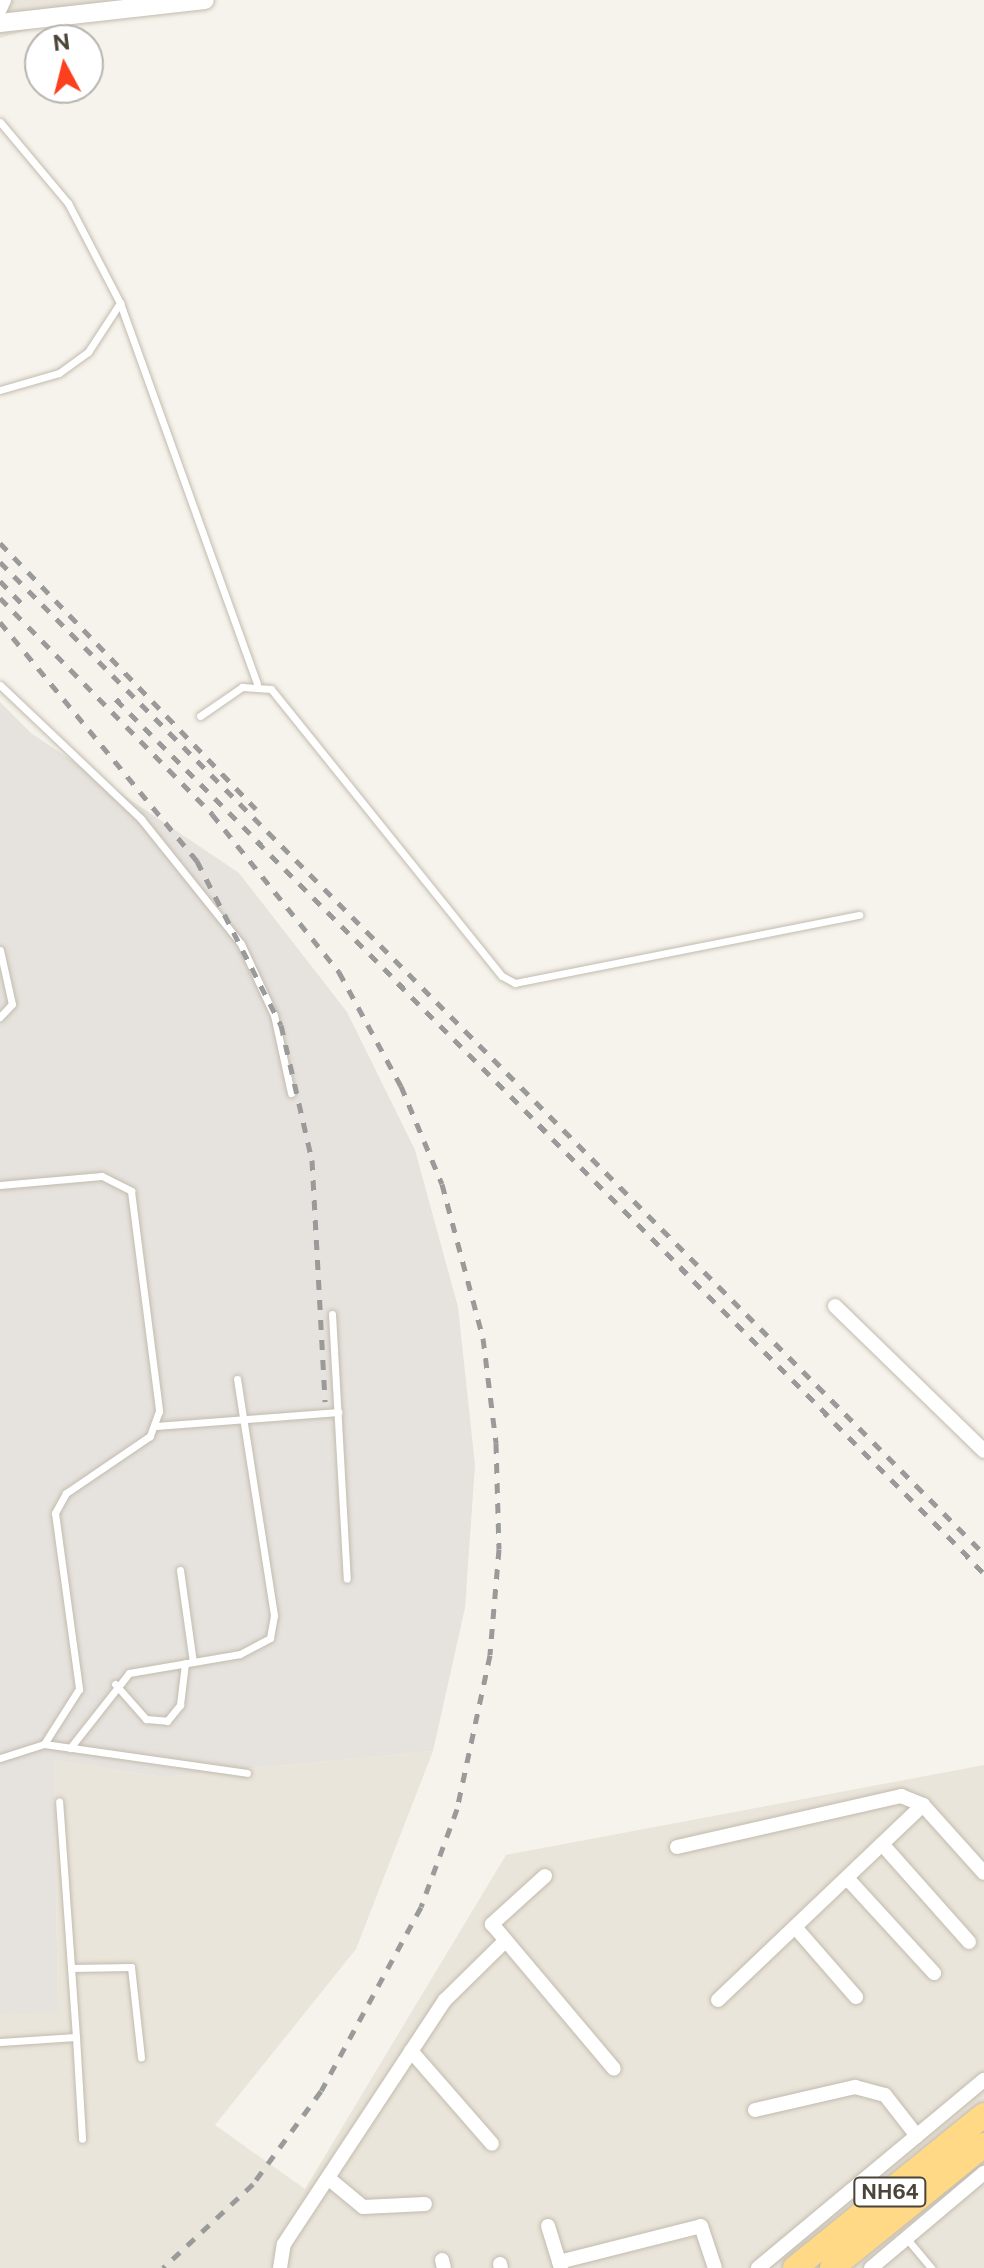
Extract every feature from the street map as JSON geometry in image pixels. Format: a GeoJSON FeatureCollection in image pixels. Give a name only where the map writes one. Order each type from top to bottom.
{"type":"FeatureCollection","features":[{"type":"Feature","properties":{"kind":"highway","name":"NH64"},"geometry":{"type":"LineString","coordinates":[[795,2268],[984,2115]]}},
{"type":"Feature","properties":{"kind":"highway","name":"NH64"},"geometry":{"type":"LineString","coordinates":[[832,2268],[984,2145]]}},
{"type":"Feature","properties":{"kind":"street"},"geometry":{"type":"LineString","coordinates":[[0,9],[4,0]]}},
{"type":"Feature","properties":{"kind":"street"},"geometry":{"type":"LineString","coordinates":[[0,23],[113,6],[202,0]]}},
{"type":"Feature","properties":{"kind":"street"},"geometry":{"type":"LineString","coordinates":[[835,1306],[984,1451]]}},
{"type":"Feature","properties":{"kind":"street"},"geometry":{"type":"LineString","coordinates":[[677,1847],[901,1796],[923,1805],[984,1873]]}},
{"type":"Feature","properties":{"kind":"street"},"geometry":{"type":"LineString","coordinates":[[718,2000],[923,1805]]}},
{"type":"Feature","properties":{"kind":"street"},"geometry":{"type":"LineString","coordinates":[[882,1844],[969,1942]]}},
{"type":"Feature","properties":{"kind":"street"},"geometry":{"type":"LineString","coordinates":[[545,1876],[493,1918],[505,1941],[614,2069]]}},
{"type":"Feature","properties":{"kind":"street"},"geometry":{"type":"LineString","coordinates":[[847,1878],[934,1973]]}},
{"type":"Feature","properties":{"kind":"street"},"geometry":{"type":"LineString","coordinates":[[795,1927],[856,1997]]}},
{"type":"Feature","properties":{"kind":"street"},"geometry":{"type":"LineString","coordinates":[[280,2268],[284,2244],[411,2051],[460,1980],[505,1941]]}},
{"type":"Feature","properties":{"kind":"street"},"geometry":{"type":"LineString","coordinates":[[411,2051],[492,2144]]}},
{"type":"Feature","properties":{"kind":"street"},"geometry":{"type":"LineString","coordinates":[[758,2268],[984,2080]]}},
{"type":"Feature","properties":{"kind":"street"},"geometry":{"type":"LineString","coordinates":[[755,2110],[855,2087],[885,2095],[917,2136]]}},
{"type":"Feature","properties":{"kind":"street"},"geometry":{"type":"LineString","coordinates":[[871,2268],[984,2173]]}},
{"type":"Feature","properties":{"kind":"street"},"geometry":{"type":"LineString","coordinates":[[328,2178],[363,2207],[425,2204]]}},
{"type":"Feature","properties":{"kind":"street"},"geometry":{"type":"LineString","coordinates":[[548,2226],[560,2265],[701,2226],[715,2268]]}},
{"type":"Feature","properties":{"kind":"lane"},"geometry":{"type":"LineString","coordinates":[[0,122],[68,203],[120,303],[257,683],[309,730],[375,822],[502,976],[515,983],[859,915]]}},
{"type":"Feature","properties":{"kind":"lane"},"geometry":{"type":"LineString","coordinates":[[0,390],[69,366],[105,332],[120,303]]}},
{"type":"Feature","properties":{"kind":"lane"},"geometry":{"type":"LineString","coordinates":[[200,716],[257,683]]}},
{"type":"Feature","properties":{"kind":"lane"},"geometry":{"type":"LineString","coordinates":[[0,685],[141,819],[241,944],[274,1015],[291,1093]]}},
{"type":"Feature","properties":{"kind":"lane"},"geometry":{"type":"LineString","coordinates":[[0,950],[12,1004],[0,1017]]}},
{"type":"Feature","properties":{"kind":"lane"},"geometry":{"type":"LineString","coordinates":[[0,1185],[102,1176],[131,1191],[156,1426]]}},
{"type":"Feature","properties":{"kind":"lane"},"geometry":{"type":"LineString","coordinates":[[332,1314],[347,1579]]}},
{"type":"Feature","properties":{"kind":"lane"},"geometry":{"type":"LineString","coordinates":[[70,1748],[115,1684],[129,1673],[240,1654],[270,1638],[274,1615],[237,1379]]}},
{"type":"Feature","properties":{"kind":"lane"},"geometry":{"type":"LineString","coordinates":[[44,1744],[73,1704],[82,1671],[52,1533],[55,1513],[66,1493],[156,1426],[338,1412]]}},
{"type":"Feature","properties":{"kind":"lane"},"geometry":{"type":"LineString","coordinates":[[115,1684],[146,1719],[167,1721],[180,1705],[189,1663],[180,1570]]}},
{"type":"Feature","properties":{"kind":"lane"},"geometry":{"type":"LineString","coordinates":[[0,1758],[44,1744],[247,1773]]}},
{"type":"Feature","properties":{"kind":"lane"},"geometry":{"type":"LineString","coordinates":[[59,1802],[82,2139]]}},
{"type":"Feature","properties":{"kind":"lane"},"geometry":{"type":"LineString","coordinates":[[72,1968],[131,1967],[141,2057]]}},
{"type":"Feature","properties":{"kind":"lane"},"geometry":{"type":"LineString","coordinates":[[0,2042],[76,2037]]}},
{"type":"Feature","properties":{"kind":"lane"},"geometry":{"type":"LineString","coordinates":[[906,2238],[931,2268]]}},
{"type":"Feature","properties":{"kind":"shaded area"},"geometry":{"type":"Polygon","coordinates":[[[0,0],[131,0],[48,24],[24,24],[24,31],[0,38],[0,0]]]}},
{"type":"Feature","properties":{"kind":"shaded area"},"geometry":{"type":"Polygon","coordinates":[[[0,702],[31,733],[239,873],[347,1012],[415,1150],[458,1307],[475,1465],[465,1608],[433,1751],[164,1777],[54,1760],[58,2012],[0,2014],[0,702]]]}},
{"type":"Feature","properties":{"kind":"shaded area"},"geometry":{"type":"Polygon","coordinates":[[[433,1751],[356,1949],[215,2125],[305,2189],[506,1855],[984,1765],[984,2268],[0,2268],[0,2014],[58,2011],[54,1760],[164,1777],[433,1751]]]}},
{"type":"Feature","properties":{"kind":"railway"},"geometry":{"type":"LineString","coordinates":[[0,543],[256,809]]}},
{"type":"Feature","properties":{"kind":"railway"},"geometry":{"type":"LineString","coordinates":[[0,562],[984,1554]]}},
{"type":"Feature","properties":{"kind":"railway"},"geometry":{"type":"LineString","coordinates":[[0,581],[23,605]]}},
{"type":"Feature","properties":{"kind":"railway"},"geometry":{"type":"LineString","coordinates":[[0,598],[212,814],[339,972],[401,1086],[442,1184],[483,1338],[496,1443],[499,1549],[490,1655],[457,1809],[421,1907],[321,2091],[253,2184],[163,2268]]}},
{"type":"Feature","properties":{"kind":"railway"},"geometry":{"type":"LineString","coordinates":[[0,622],[197,861],[281,1025],[312,1160],[325,1402]]}},
{"type":"Feature","properties":{"kind":"railway"},"geometry":{"type":"LineString","coordinates":[[116,699],[984,1573]]}}]}
